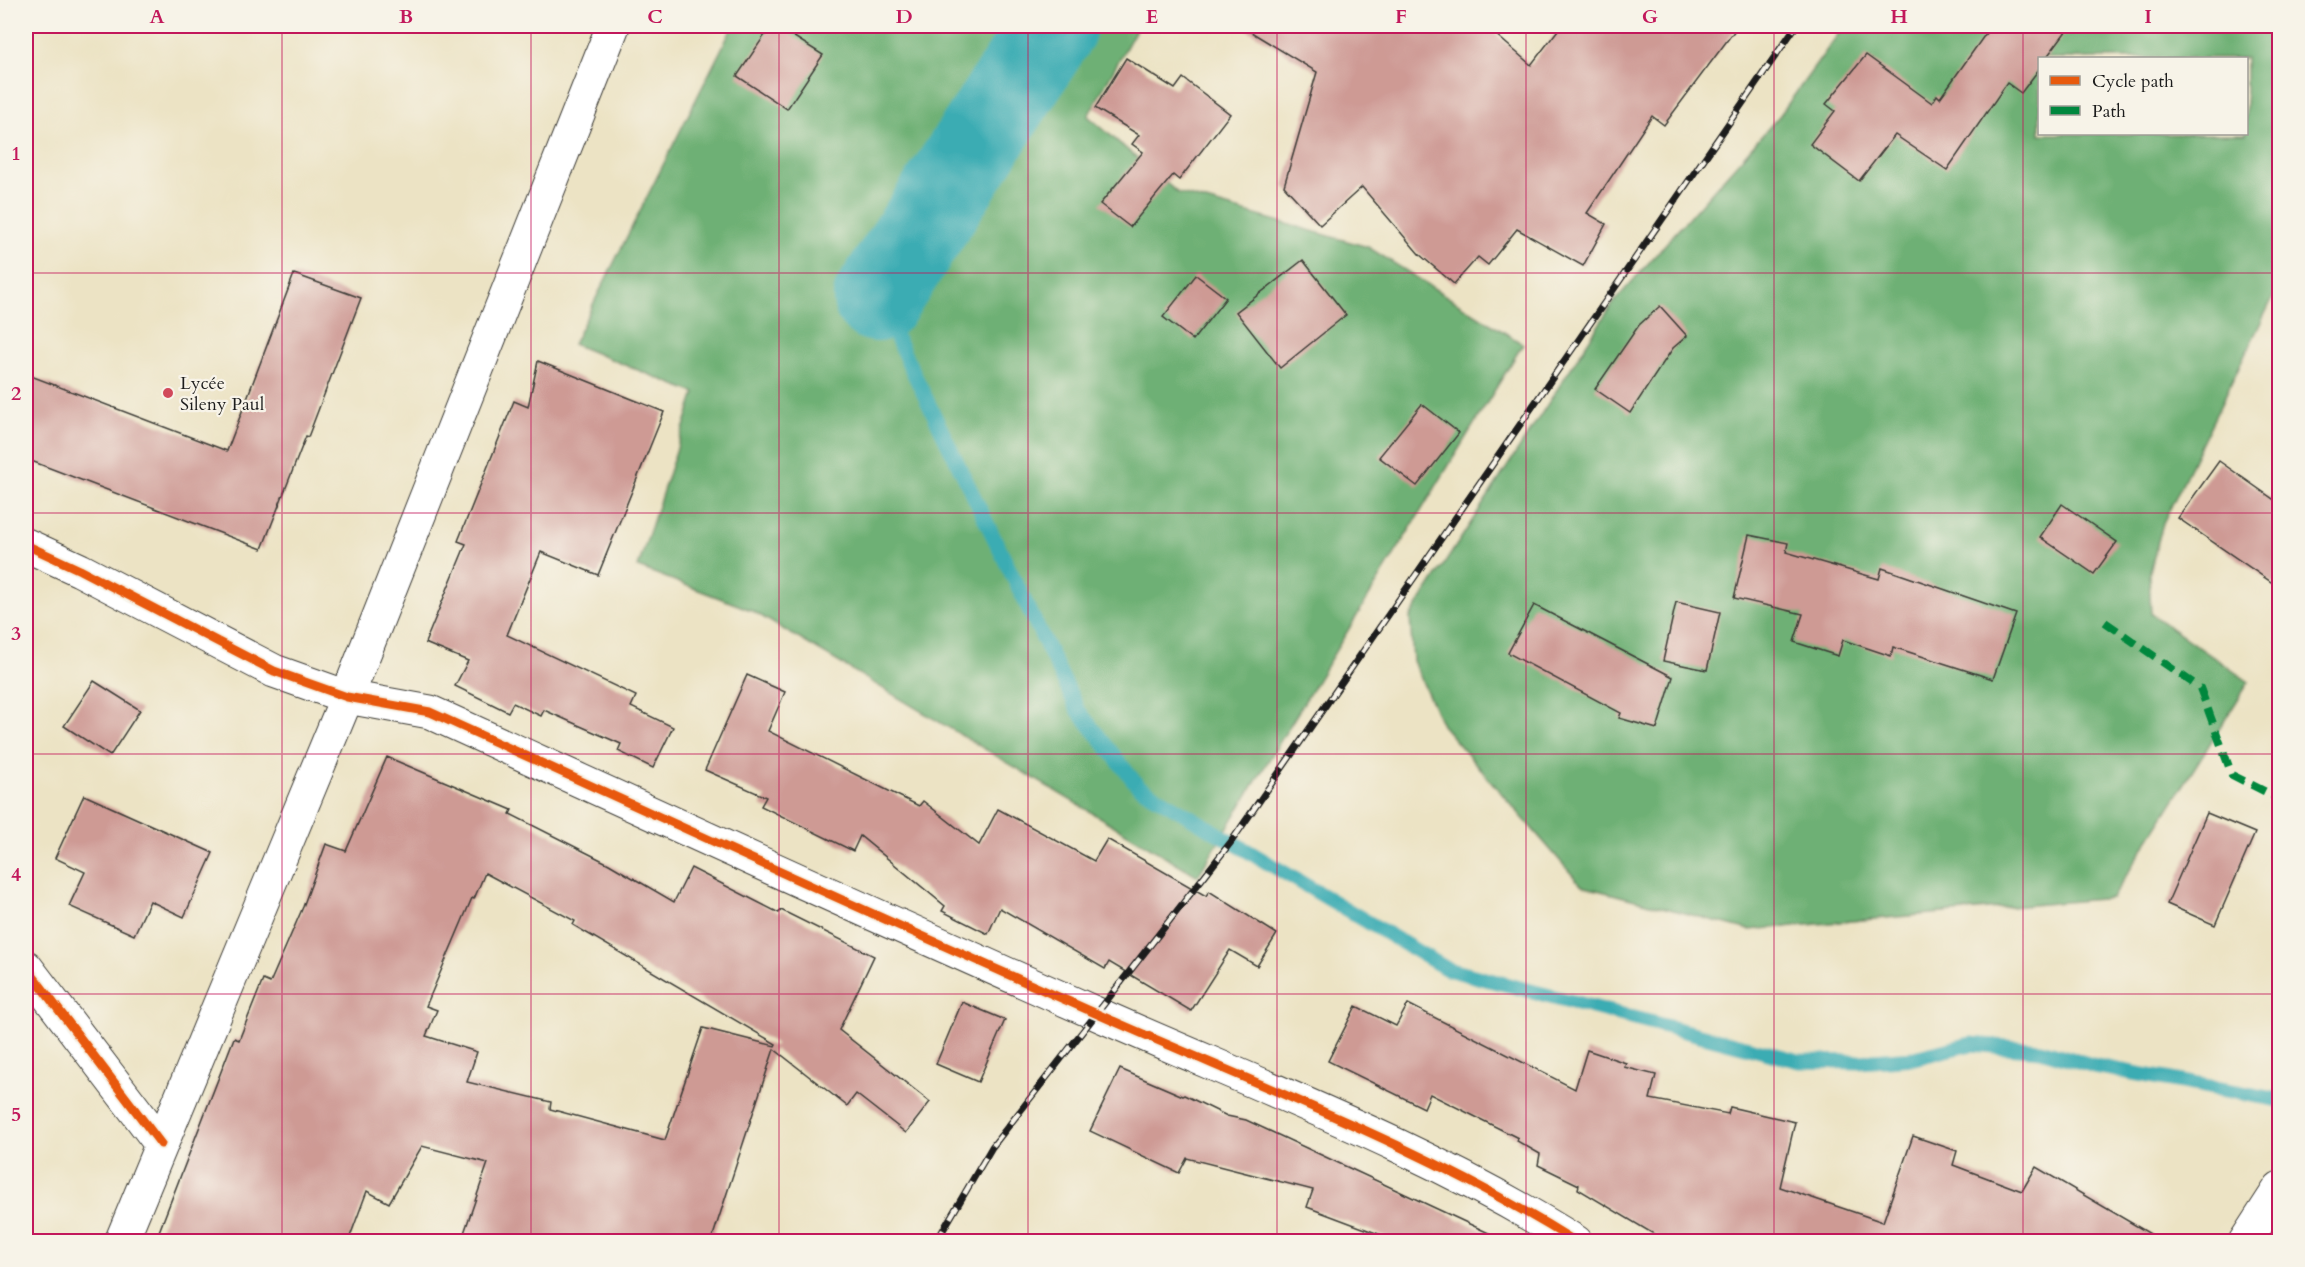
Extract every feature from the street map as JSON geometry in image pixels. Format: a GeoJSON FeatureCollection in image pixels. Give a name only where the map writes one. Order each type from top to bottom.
{"type":"FeatureCollection","features":[{"type":"Feature","properties":{"kind":"street"},"geometry":{"type":"LineString","coordinates":[[121,1242],[347,697],[613,26]]}},
{"type":"Feature","properties":{"kind":"street"},"geometry":{"type":"LineString","coordinates":[[26,544],[274,671],[347,697],[430,712],[1095,1014],[1329,1113],[1520,1207],[1576,1242]]}},
{"type":"Feature","properties":{"kind":"street"},"geometry":{"type":"LineString","coordinates":[[26,967],[161,1144]]}},
{"type":"Feature","properties":{"kind":"street"},"geometry":{"type":"LineString","coordinates":[[2245,1242],[2280,1188]]}},
{"type":"Feature","properties":{"kind":"green space"},"geometry":{"type":"Polygon","coordinates":[[[733,26],[1138,26],[1088,116],[1178,193],[1368,247],[1523,344],[1198,876],[751,610],[638,567],[695,393],[573,344],[733,26]]]}},
{"type":"Feature","properties":{"kind":"green space"},"geometry":{"type":"Polygon","coordinates":[[[1844,26],[2279,26],[2279,285],[2163,523],[2149,575],[2151,614],[2249,682],[2112,898],[1749,930],[1582,886],[1442,725],[1413,661],[1410,617],[1613,303],[1780,115],[1844,26]]]}},
{"type":"Feature","properties":{"kind":"building"},"geometry":{"type":"Polygon","coordinates":[[[771,26],[777,26],[823,55],[787,109],[737,76],[771,26]]]}},
{"type":"Feature","properties":{"kind":"building"},"geometry":{"type":"Polygon","coordinates":[[[1241,26],[1486,26],[1531,65],[1561,26],[1738,26],[1664,125],[1652,116],[1587,213],[1606,224],[1583,266],[1517,229],[1488,265],[1478,257],[1454,284],[1419,254],[1362,187],[1320,225],[1284,186],[1317,72],[1241,26]]]}},
{"type":"Feature","properties":{"kind":"building"},"geometry":{"type":"Polygon","coordinates":[[[1991,26],[2070,26],[2047,57],[2038,57],[2038,71],[2021,93],[2007,83],[1947,170],[1895,135],[1859,181],[1810,144],[1835,111],[1826,104],[1866,55],[1932,103],[1937,95],[1940,98],[1991,26]]]}},
{"type":"Feature","properties":{"kind":"building"},"geometry":{"type":"Polygon","coordinates":[[[1126,58],[1175,89],[1183,78],[1230,114],[1179,180],[1173,175],[1130,227],[1100,204],[1143,152],[1132,144],[1139,135],[1095,108],[1126,58]]]}},
{"type":"Feature","properties":{"kind":"building"},"geometry":{"type":"Polygon","coordinates":[[[1303,260],[1346,315],[1280,368],[1236,312],[1303,260]]]}},
{"type":"Feature","properties":{"kind":"building","name":"Lycée Sileny Paul"},"geometry":{"type":"Polygon","coordinates":[[[294,274],[361,298],[262,549],[26,459],[26,374],[227,451],[294,274]]]}},
{"type":"Feature","properties":{"kind":"building"},"geometry":{"type":"Polygon","coordinates":[[[1196,275],[1226,298],[1193,340],[1163,317],[1196,275]]]}},
{"type":"Feature","properties":{"kind":"building"},"geometry":{"type":"Polygon","coordinates":[[[1660,306],[1687,336],[1673,348],[1630,413],[1595,389],[1639,325],[1660,306]]]}},
{"type":"Feature","properties":{"kind":"building"},"geometry":{"type":"Polygon","coordinates":[[[538,361],[664,412],[598,575],[541,552],[507,635],[636,696],[631,707],[673,727],[653,768],[618,751],[621,744],[544,710],[541,716],[513,703],[508,712],[455,686],[468,661],[425,643],[466,544],[458,541],[514,401],[528,407],[538,361]]]}},
{"type":"Feature","properties":{"kind":"building"},"geometry":{"type":"Polygon","coordinates":[[[1422,404],[1459,433],[1417,486],[1379,457],[1422,404]]]}},
{"type":"Feature","properties":{"kind":"building"},"geometry":{"type":"Polygon","coordinates":[[[2219,461],[2280,504],[2280,588],[2178,518],[2219,461]]]}},
{"type":"Feature","properties":{"kind":"building"},"geometry":{"type":"Polygon","coordinates":[[[2062,504],[2117,542],[2094,574],[2040,537],[2062,504]]]}},
{"type":"Feature","properties":{"kind":"building"},"geometry":{"type":"Polygon","coordinates":[[[1749,535],[1788,543],[1786,552],[1879,579],[1882,568],[2016,614],[1993,679],[1893,647],[1891,656],[1843,640],[1838,656],[1794,642],[1803,614],[1734,598],[1749,535]]]}},
{"type":"Feature","properties":{"kind":"building"},"geometry":{"type":"Polygon","coordinates":[[[1676,602],[1720,612],[1707,670],[1663,661],[1676,602]]]}},
{"type":"Feature","properties":{"kind":"building"},"geometry":{"type":"Polygon","coordinates":[[[1534,605],[1673,677],[1657,729],[1619,718],[1621,713],[1508,653],[1534,605]]]}},
{"type":"Feature","properties":{"kind":"building"},"geometry":{"type":"Polygon","coordinates":[[[747,675],[785,692],[768,731],[919,806],[923,801],[979,845],[998,809],[1094,861],[1107,839],[1206,896],[1209,891],[1277,934],[1257,966],[1230,950],[1191,1011],[1109,962],[1105,969],[1000,908],[988,934],[942,911],[945,906],[860,836],[853,851],[761,806],[766,797],[705,770],[747,675]]]}},
{"type":"Feature","properties":{"kind":"building"},"geometry":{"type":"Polygon","coordinates":[[[94,681],[140,710],[110,756],[64,726],[94,681]]]}},
{"type":"Feature","properties":{"kind":"building"},"geometry":{"type":"Polygon","coordinates":[[[387,757],[512,810],[510,814],[609,864],[674,902],[691,868],[779,913],[781,910],[874,956],[839,1030],[930,1102],[906,1133],[856,1094],[847,1106],[774,1049],[711,1242],[461,1242],[488,1163],[422,1146],[389,1203],[367,1191],[348,1242],[155,1242],[234,1038],[239,1040],[263,980],[270,983],[303,907],[326,844],[346,851],[387,757]],[[485,873],[426,1006],[437,1010],[426,1036],[477,1052],[467,1082],[551,1102],[550,1109],[665,1140],[703,1028],[775,1046],[776,1044],[573,925],[575,921],[485,873]]]}},
{"type":"Feature","properties":{"kind":"building"},"geometry":{"type":"Polygon","coordinates":[[[84,795],[213,853],[184,917],[150,901],[134,935],[69,906],[85,872],[55,858],[84,795]]]}},
{"type":"Feature","properties":{"kind":"building"},"geometry":{"type":"Polygon","coordinates":[[[2207,813],[2255,833],[2215,925],[2167,904],[2207,813]]]}},
{"type":"Feature","properties":{"kind":"building"},"geometry":{"type":"Polygon","coordinates":[[[962,1002],[1005,1020],[978,1082],[936,1064],[962,1002]]]}},
{"type":"Feature","properties":{"kind":"building"},"geometry":{"type":"Polygon","coordinates":[[[1408,1004],[1575,1089],[1587,1050],[1626,1063],[1624,1067],[1656,1075],[1650,1099],[1728,1114],[1730,1107],[1795,1122],[1780,1187],[1883,1222],[1913,1136],[1957,1151],[1953,1165],[2022,1191],[2036,1167],[2164,1242],[1667,1242],[1578,1189],[1579,1185],[1538,1165],[1540,1154],[1517,1141],[1518,1138],[1430,1094],[1424,1108],[1328,1061],[1356,1006],[1396,1026],[1408,1004]]]}},
{"type":"Feature","properties":{"kind":"building"},"geometry":{"type":"Polygon","coordinates":[[[1120,1069],[1184,1095],[1227,1116],[1246,1120],[1508,1242],[1400,1242],[1307,1207],[1313,1190],[1187,1158],[1179,1173],[1090,1131],[1120,1069]]]}},
{"type":"Feature","properties":{"kind":"waterway"},"geometry":{"type":"LineString","coordinates":[[877,298],[1053,26]]}},
{"type":"Feature","properties":{"kind":"waterway"},"geometry":{"type":"LineString","coordinates":[[877,298],[1078,710],[1138,786],[1447,969],[1799,1061],[1859,1062],[1914,1058],[1971,1044],[2041,1050],[2095,1066],[2280,1100]]}},
{"type":"Feature","properties":{"kind":"railway"},"geometry":{"type":"LineString","coordinates":[[936,1242],[992,1147],[1231,842],[1796,26]]}},
{"type":"Feature","properties":{"kind":"marked path"},"geometry":{"type":"LineString","coordinates":[[2105,622],[2200,688],[2232,775],[2280,799]]}},
{"type":"Feature","properties":{"kind":"cycle path"},"geometry":{"type":"LineString","coordinates":[[26,545],[80,570],[274,671],[347,697],[430,712],[928,939],[1340,1119],[1460,1176],[1576,1242]]}},
{"type":"Feature","properties":{"kind":"cycle path"},"geometry":{"type":"LineString","coordinates":[[26,967],[161,1144]]}},
{"type":"Feature","properties":{"kind":"place","name":"Lycée Sileny Paul"},"geometry":{"type":"Point","coordinates":[168,393]}}]}
